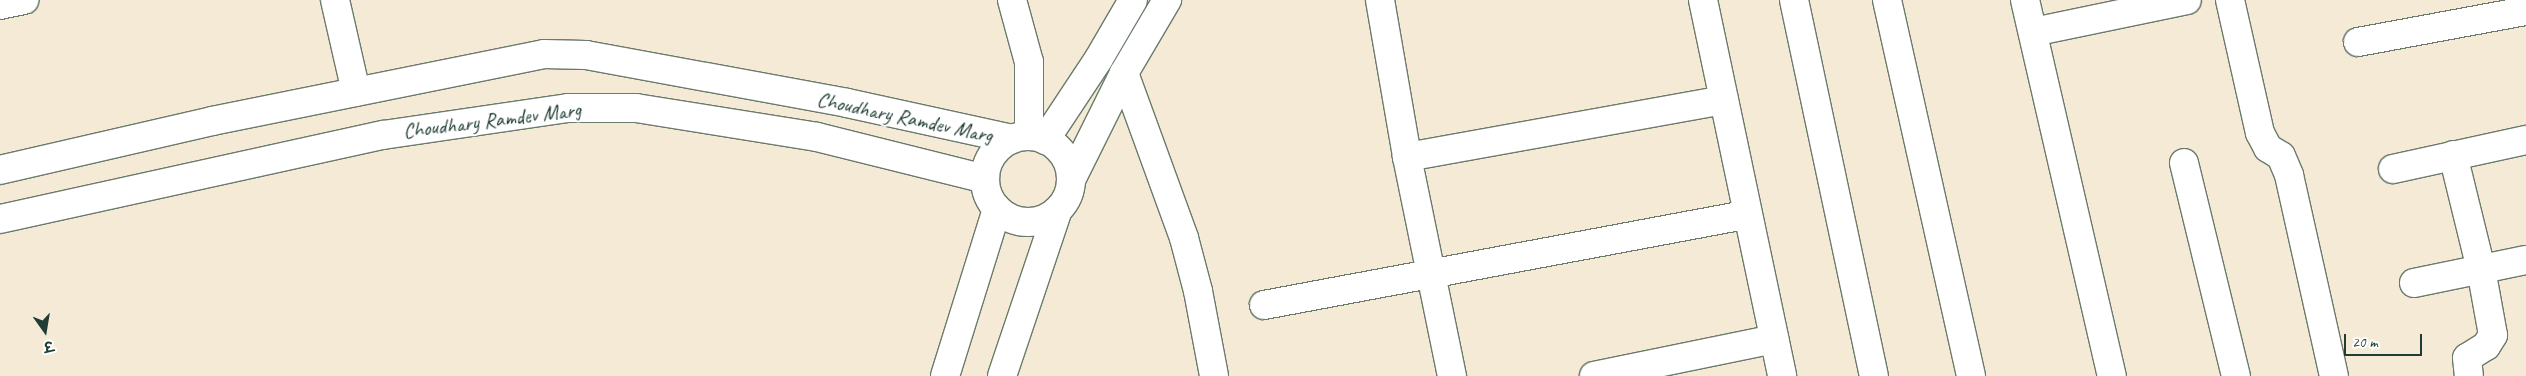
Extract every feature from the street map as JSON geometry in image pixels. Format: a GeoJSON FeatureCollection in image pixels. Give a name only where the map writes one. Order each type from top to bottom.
{"type":"FeatureCollection","features":[{"type":"Feature","properties":{"kind":"street"},"geometry":{"type":"LineString","coordinates":[[0,5],[24,0]]}},
{"type":"Feature","properties":{"kind":"street"},"geometry":{"type":"LineString","coordinates":[[335,0],[356,92]]}},
{"type":"Feature","properties":{"kind":"street"},"geometry":{"type":"LineString","coordinates":[[1012,0],[1029,62],[1029,138]]}},
{"type":"Feature","properties":{"kind":"street"},"geometry":{"type":"LineString","coordinates":[[1058,210],[1044,219],[1028,222],[1011,219],[997,210],[988,195],[985,179],[988,162],[998,149],[1029,138],[1098,60],[1133,0]]}},
{"type":"Feature","properties":{"kind":"street"},"geometry":{"type":"LineString","coordinates":[[1002,376],[1058,210],[1068,196],[1071,180],[1124,73],[1167,0]]}},
{"type":"Feature","properties":{"kind":"street"},"geometry":{"type":"LineString","coordinates":[[1380,0],[1406,157],[1452,376]]}},
{"type":"Feature","properties":{"kind":"street"},"geometry":{"type":"LineString","coordinates":[[1703,0],[1782,376]]}},
{"type":"Feature","properties":{"kind":"street"},"geometry":{"type":"LineString","coordinates":[[1794,0],[1874,376]]}},
{"type":"Feature","properties":{"kind":"street"},"geometry":{"type":"LineString","coordinates":[[1887,0],[1971,376]]}},
{"type":"Feature","properties":{"kind":"street"},"geometry":{"type":"LineString","coordinates":[[2025,0],[2112,376]]}},
{"type":"Feature","properties":{"kind":"street"},"geometry":{"type":"LineString","coordinates":[[2033,32],[2114,7],[2187,0]]}},
{"type":"Feature","properties":{"kind":"street"},"geometry":{"type":"LineString","coordinates":[[2230,0],[2260,133],[2268,148],[2281,156],[2289,175],[2334,376]]}},
{"type":"Feature","properties":{"kind":"street"},"geometry":{"type":"LineString","coordinates":[[2358,42],[2526,11]]}},
{"type":"Feature","properties":{"kind":"street","name":"Choudhary Ramdev Marg"},"geometry":{"type":"LineString","coordinates":[[0,170],[356,92],[544,54],[586,56],[1029,138]]}},
{"type":"Feature","properties":{"kind":"street"},"geometry":{"type":"LineString","coordinates":[[1124,73],[1184,238],[1198,291],[1214,376]]}},
{"type":"Feature","properties":{"kind":"street"},"geometry":{"type":"LineString","coordinates":[[1406,157],[1724,100]]}},
{"type":"Feature","properties":{"kind":"street","name":"Choudhary Ramdev Marg"},"geometry":{"type":"LineString","coordinates":[[0,219],[383,134],[568,108],[636,108],[816,137],[985,179]]}},
{"type":"Feature","properties":{"kind":"street"},"geometry":{"type":"LineString","coordinates":[[1029,138],[1059,149],[1068,163],[1071,180]]}},
{"type":"Feature","properties":{"kind":"street"},"geometry":{"type":"LineString","coordinates":[[2393,169],[2526,140]]}},
{"type":"Feature","properties":{"kind":"street"},"geometry":{"type":"LineString","coordinates":[[2453,155],[2481,269],[2493,335],[2486,346],[2467,358],[2469,376]]}},
{"type":"Feature","properties":{"kind":"street"},"geometry":{"type":"LineString","coordinates":[[2184,163],[2236,376]]}},
{"type":"Feature","properties":{"kind":"street"},"geometry":{"type":"LineString","coordinates":[[945,376],[997,210]]}},
{"type":"Feature","properties":{"kind":"street"},"geometry":{"type":"LineString","coordinates":[[1264,305],[1748,214]]}},
{"type":"Feature","properties":{"kind":"street"},"geometry":{"type":"LineString","coordinates":[[2414,284],[2526,260]]}},
{"type":"Feature","properties":{"kind":"street"},"geometry":{"type":"LineString","coordinates":[[1594,376],[1774,339]]}}]}
